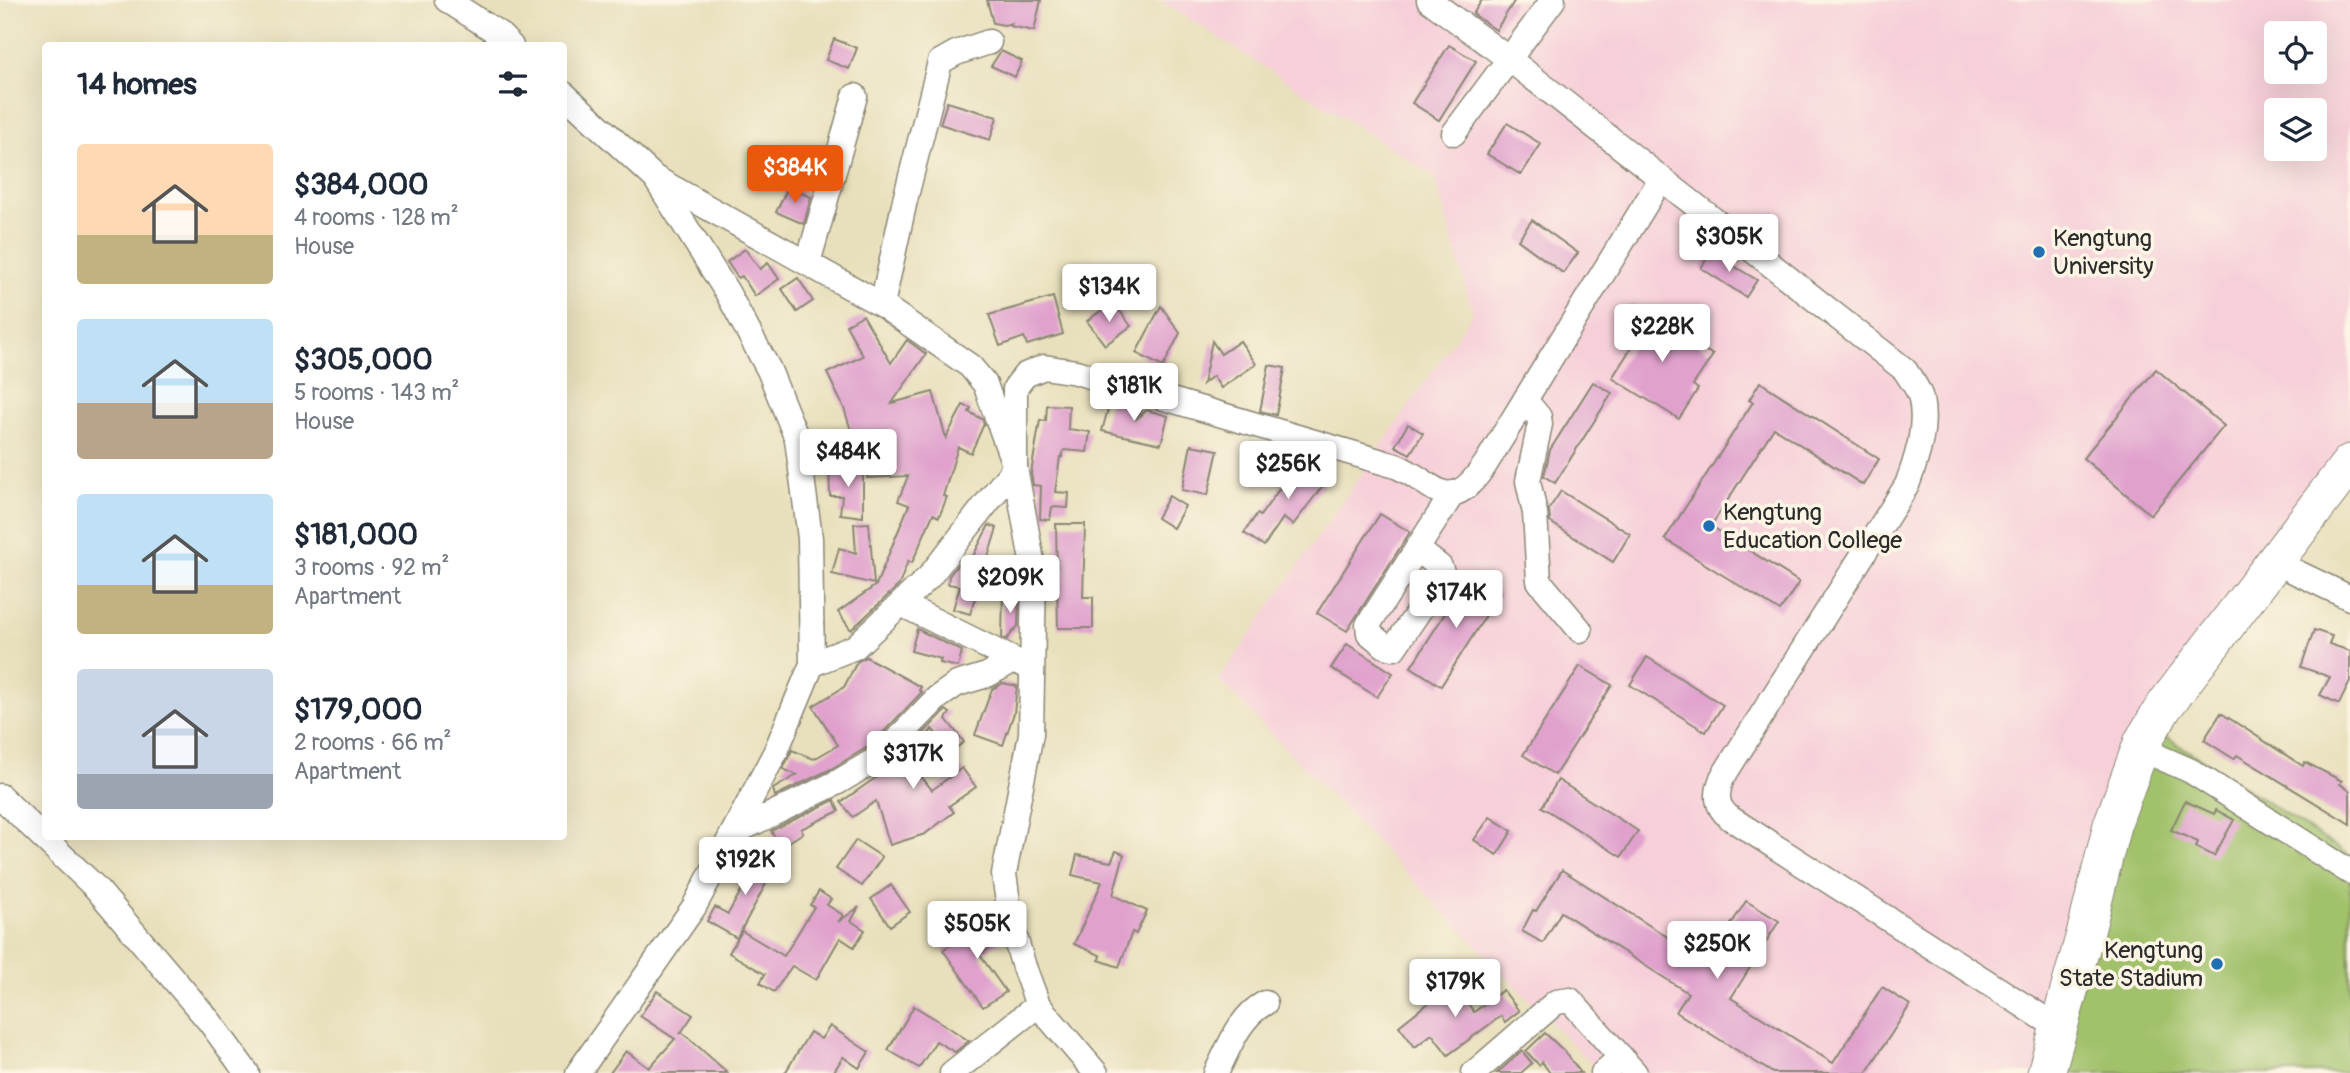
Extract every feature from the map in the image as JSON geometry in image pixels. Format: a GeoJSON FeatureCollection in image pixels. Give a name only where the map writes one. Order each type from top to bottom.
{"type":"FeatureCollection","features":[{"type":"Feature","properties":{"kind":"highway"},"geometry":{"type":"LineString","coordinates":[[2046,1073],[2087,928],[2112,825],[2143,741],[2163,708],[2350,463]]}},
{"type":"Feature","properties":{"kind":"street"},"geometry":{"type":"LineString","coordinates":[[447,0],[498,33],[507,42]]}},
{"type":"Feature","properties":{"kind":"street"},"geometry":{"type":"LineString","coordinates":[[1429,0],[1509,59],[1905,370],[1921,399],[1921,444],[1907,485],[1723,778],[1717,792],[1722,812],[2059,1028]]}},
{"type":"Feature","properties":{"kind":"street"},"geometry":{"type":"LineString","coordinates":[[1454,133],[1553,0]]}},
{"type":"Feature","properties":{"kind":"street"},"geometry":{"type":"LineString","coordinates":[[882,304],[940,62],[956,53],[989,42]]}},
{"type":"Feature","properties":{"kind":"street"},"geometry":{"type":"LineString","coordinates":[[808,263],[855,96]]}},
{"type":"Feature","properties":{"kind":"street"},"geometry":{"type":"LineString","coordinates":[[567,97],[655,178],[882,304],[970,366],[985,384],[1015,467],[1034,572],[1023,665],[1031,734],[1004,874],[1011,923],[1038,1005],[1096,1073]]}},
{"type":"Feature","properties":{"kind":"street"},"geometry":{"type":"LineString","coordinates":[[578,1073],[694,907],[776,751],[813,664],[810,538],[797,439],[769,370],[733,303],[655,178]]}},
{"type":"Feature","properties":{"kind":"street"},"geometry":{"type":"LineString","coordinates":[[813,664],[855,647],[929,577],[1015,467],[1014,388],[1025,375],[1044,367],[1076,372],[1315,440],[1396,466],[1416,475],[1425,485],[1438,492],[1464,491],[1471,485],[1525,400],[1661,179]]}},
{"type":"Feature","properties":{"kind":"street"},"geometry":{"type":"LineString","coordinates":[[1525,400],[1539,417],[1540,425],[1528,481],[1535,513],[1539,581],[1580,630]]}},
{"type":"Feature","properties":{"kind":"street"},"geometry":{"type":"LineString","coordinates":[[1417,549],[1453,493]]}},
{"type":"Feature","properties":{"kind":"street"},"geometry":{"type":"LineString","coordinates":[[2275,562],[2350,598]]}},
{"type":"Feature","properties":{"kind":"street"},"geometry":{"type":"LineString","coordinates":[[901,604],[1023,665]]}},
{"type":"Feature","properties":{"kind":"street"},"geometry":{"type":"LineString","coordinates":[[733,833],[838,782],[880,757],[957,684],[1023,665]]}},
{"type":"Feature","properties":{"kind":"street"},"geometry":{"type":"LineString","coordinates":[[2143,741],[2157,756],[2191,771],[2350,872]]}},
{"type":"Feature","properties":{"kind":"street"},"geometry":{"type":"LineString","coordinates":[[0,796],[42,836]]}},
{"type":"Feature","properties":{"kind":"street"},"geometry":{"type":"LineString","coordinates":[[46,840],[96,888],[210,1022],[247,1073]]}},
{"type":"Feature","properties":{"kind":"street"},"geometry":{"type":"LineString","coordinates":[[1474,1073],[1562,999],[1570,1000],[1620,1068]]}},
{"type":"Feature","properties":{"kind":"street"},"geometry":{"type":"LineString","coordinates":[[1216,1073],[1243,1021],[1251,1010],[1265,1003]]}},
{"type":"Feature","properties":{"kind":"street"},"geometry":{"type":"LineString","coordinates":[[952,1073],[1038,1005]]}},
{"type":"Feature","properties":{"kind":"shaded area","name":"Kengtung Education College"},"geometry":{"type":"Polygon","coordinates":[[[1160,0],[2350,0],[2350,451],[2156,730],[2049,1073],[1600,1073],[1219,680],[1473,313],[1434,176],[1160,0]]]}},
{"type":"Feature","properties":{"kind":"green space","name":"Kengtung State Stadium"},"geometry":{"type":"Polygon","coordinates":[[[2156,730],[2350,856],[2350,1073],[2049,1073],[2156,730]]]}},
{"type":"Feature","properties":{"kind":"building"},"geometry":{"type":"Polygon","coordinates":[[[987,0],[1041,0],[1034,31],[1010,26],[1012,23],[993,23],[987,0]]]}},
{"type":"Feature","properties":{"kind":"building"},"geometry":{"type":"Polygon","coordinates":[[[1482,0],[1515,0],[1496,30],[1473,14],[1482,0]]]}},
{"type":"Feature","properties":{"kind":"building"},"geometry":{"type":"Polygon","coordinates":[[[834,39],[857,48],[849,69],[826,60],[834,39]]]}},
{"type":"Feature","properties":{"kind":"building"},"geometry":{"type":"Polygon","coordinates":[[[1449,45],[1476,61],[1439,120],[1412,103],[1449,45]]]}},
{"type":"Feature","properties":{"kind":"building"},"geometry":{"type":"Polygon","coordinates":[[[1001,51],[1022,61],[1015,77],[991,66],[1001,51]]]}},
{"type":"Feature","properties":{"kind":"building"},"geometry":{"type":"Polygon","coordinates":[[[947,102],[997,117],[990,140],[940,124],[947,102]]]}},
{"type":"Feature","properties":{"kind":"building"},"geometry":{"type":"Polygon","coordinates":[[[1507,123],[1541,144],[1521,175],[1487,154],[1507,123]]]}},
{"type":"Feature","properties":{"kind":"building"},"geometry":{"type":"Polygon","coordinates":[[[788,187],[811,197],[804,224],[776,212],[788,187]]]}},
{"type":"Feature","properties":{"kind":"building"},"geometry":{"type":"Polygon","coordinates":[[[1532,220],[1578,253],[1563,273],[1518,240],[1532,220]]]}},
{"type":"Feature","properties":{"kind":"building"},"geometry":{"type":"Polygon","coordinates":[[[745,249],[760,269],[768,263],[779,279],[755,296],[742,276],[738,278],[727,262],[745,249]]]}},
{"type":"Feature","properties":{"kind":"building"},"geometry":{"type":"Polygon","coordinates":[[[1711,252],[1757,280],[1746,297],[1701,268],[1711,252]]]}},
{"type":"Feature","properties":{"kind":"building"},"geometry":{"type":"Polygon","coordinates":[[[798,278],[813,301],[797,312],[782,289],[798,278]]]}},
{"type":"Feature","properties":{"kind":"building"},"geometry":{"type":"Polygon","coordinates":[[[1053,297],[1063,334],[1027,345],[1024,337],[1000,346],[989,315],[1053,297]]]}},
{"type":"Feature","properties":{"kind":"building"},"geometry":{"type":"Polygon","coordinates":[[[1113,302],[1131,326],[1105,345],[1087,321],[1113,302]]]}},
{"type":"Feature","properties":{"kind":"building"},"geometry":{"type":"Polygon","coordinates":[[[1632,304],[1713,355],[1693,385],[1698,389],[1679,419],[1612,378],[1642,331],[1622,319],[1632,304]]]}},
{"type":"Feature","properties":{"kind":"building"},"geometry":{"type":"Polygon","coordinates":[[[1161,306],[1180,333],[1163,367],[1136,353],[1161,306]]]}},
{"type":"Feature","properties":{"kind":"building"},"geometry":{"type":"Polygon","coordinates":[[[863,315],[891,363],[907,340],[926,354],[892,403],[933,392],[946,438],[963,405],[971,408],[969,412],[982,419],[984,424],[971,453],[958,447],[943,496],[947,497],[939,517],[933,514],[912,563],[908,561],[899,585],[851,630],[838,612],[876,585],[909,505],[898,501],[908,476],[867,478],[868,433],[853,437],[844,408],[827,373],[863,356],[846,325],[863,315]]]}},
{"type":"Feature","properties":{"kind":"building"},"geometry":{"type":"Polygon","coordinates":[[[1212,341],[1221,354],[1240,341],[1256,364],[1221,388],[1213,376],[1203,384],[1212,341]]]}},
{"type":"Feature","properties":{"kind":"building"},"geometry":{"type":"Polygon","coordinates":[[[1269,365],[1285,368],[1276,415],[1260,411],[1269,365]]]}},
{"type":"Feature","properties":{"kind":"building"},"geometry":{"type":"Polygon","coordinates":[[[2156,369],[2224,426],[2151,515],[2083,458],[2156,369]]]}},
{"type":"Feature","properties":{"kind":"building"},"geometry":{"type":"Polygon","coordinates":[[[1593,382],[1612,393],[1555,483],[1544,476],[1550,450],[1593,382]]]}},
{"type":"Feature","properties":{"kind":"building"},"geometry":{"type":"Polygon","coordinates":[[[1760,382],[1879,459],[1863,485],[1774,428],[1711,526],[1799,582],[1780,611],[1665,539],[1753,402],[1749,400],[1760,382]]]}},
{"type":"Feature","properties":{"kind":"building"},"geometry":{"type":"Polygon","coordinates":[[[1111,398],[1141,409],[1135,420],[1147,410],[1168,416],[1161,444],[1102,431],[1111,398]]]}},
{"type":"Feature","properties":{"kind":"building"},"geometry":{"type":"Polygon","coordinates":[[[1047,405],[1069,406],[1068,429],[1090,432],[1087,452],[1064,450],[1060,457],[1055,492],[1069,493],[1068,508],[1052,507],[1050,520],[1040,519],[1041,486],[1033,485],[1031,473],[1040,420],[1046,421],[1047,405]]]}},
{"type":"Feature","properties":{"kind":"building"},"geometry":{"type":"Polygon","coordinates":[[[1408,424],[1423,433],[1410,454],[1395,446],[1408,424]]]}},
{"type":"Feature","properties":{"kind":"building"},"geometry":{"type":"Polygon","coordinates":[[[1191,445],[1218,450],[1208,495],[1182,490],[1191,445]]]}},
{"type":"Feature","properties":{"kind":"building"},"geometry":{"type":"Polygon","coordinates":[[[1311,456],[1327,464],[1315,478],[1324,484],[1293,525],[1283,518],[1264,546],[1244,533],[1257,514],[1260,516],[1297,464],[1301,467],[1311,456]]]}},
{"type":"Feature","properties":{"kind":"building"},"geometry":{"type":"Polygon","coordinates":[[[863,467],[863,517],[840,514],[842,496],[830,496],[829,468],[863,467]]]}},
{"type":"Feature","properties":{"kind":"building"},"geometry":{"type":"Polygon","coordinates":[[[1561,491],[1630,534],[1613,562],[1550,522],[1549,509],[1561,491]]]}},
{"type":"Feature","properties":{"kind":"building"},"geometry":{"type":"Polygon","coordinates":[[[1169,496],[1185,506],[1173,528],[1157,518],[1169,496]]]}},
{"type":"Feature","properties":{"kind":"building"},"geometry":{"type":"Polygon","coordinates":[[[1380,514],[1410,532],[1347,631],[1317,613],[1380,514]]]}},
{"type":"Feature","properties":{"kind":"building"},"geometry":{"type":"Polygon","coordinates":[[[869,523],[874,584],[832,574],[839,548],[856,553],[854,524],[869,523]]]}},
{"type":"Feature","properties":{"kind":"building"},"geometry":{"type":"Polygon","coordinates":[[[1056,524],[1085,524],[1083,597],[1093,597],[1093,628],[1058,628],[1056,524]]]}},
{"type":"Feature","properties":{"kind":"building"},"geometry":{"type":"Polygon","coordinates":[[[989,525],[997,528],[970,614],[953,609],[960,586],[948,584],[949,576],[959,563],[969,564],[989,525]]]}},
{"type":"Feature","properties":{"kind":"building"},"geometry":{"type":"Polygon","coordinates":[[[1470,574],[1500,593],[1441,686],[1411,667],[1470,574]]]}},
{"type":"Feature","properties":{"kind":"building"},"geometry":{"type":"Polygon","coordinates":[[[1003,594],[1019,595],[1018,626],[1006,640],[1002,638],[1003,594]]]}},
{"type":"Feature","properties":{"kind":"building"},"geometry":{"type":"Polygon","coordinates":[[[917,629],[962,651],[958,667],[911,651],[917,629]]]}},
{"type":"Feature","properties":{"kind":"building"},"geometry":{"type":"Polygon","coordinates":[[[2314,630],[2332,636],[2329,644],[2350,651],[2350,682],[2339,704],[2320,695],[2330,677],[2301,667],[2314,630]]]}},
{"type":"Feature","properties":{"kind":"building"},"geometry":{"type":"Polygon","coordinates":[[[1347,644],[1393,673],[1377,697],[1331,668],[1347,644]]]}},
{"type":"Feature","properties":{"kind":"building"},"geometry":{"type":"Polygon","coordinates":[[[866,657],[921,687],[919,690],[922,692],[871,745],[831,769],[775,796],[773,789],[797,775],[783,769],[792,750],[814,759],[838,745],[813,706],[844,687],[857,662],[866,657]]]}},
{"type":"Feature","properties":{"kind":"building"},"geometry":{"type":"Polygon","coordinates":[[[1647,657],[1723,705],[1706,732],[1630,685],[1647,657]]]}},
{"type":"Feature","properties":{"kind":"building"},"geometry":{"type":"Polygon","coordinates":[[[1580,666],[1612,685],[1555,775],[1523,755],[1580,666]]]}},
{"type":"Feature","properties":{"kind":"building"},"geometry":{"type":"Polygon","coordinates":[[[1003,683],[1017,686],[1014,713],[1003,745],[975,735],[992,689],[1003,683]]]}},
{"type":"Feature","properties":{"kind":"building"},"geometry":{"type":"Polygon","coordinates":[[[946,710],[950,713],[946,719],[964,742],[951,752],[932,729],[910,763],[932,790],[962,768],[976,787],[949,806],[954,812],[925,834],[890,845],[876,801],[853,817],[841,802],[891,767],[946,710]]]}},
{"type":"Feature","properties":{"kind":"building"},"geometry":{"type":"Polygon","coordinates":[[[2221,713],[2303,766],[2305,762],[2342,781],[2340,784],[2350,791],[2350,824],[2237,755],[2234,759],[2204,740],[2221,713]]]}},
{"type":"Feature","properties":{"kind":"building"},"geometry":{"type":"Polygon","coordinates":[[[1558,780],[1638,831],[1621,857],[1542,807],[1558,780]]]}},
{"type":"Feature","properties":{"kind":"building"},"geometry":{"type":"Polygon","coordinates":[[[834,800],[839,811],[801,829],[803,833],[781,847],[771,831],[834,800]]]}},
{"type":"Feature","properties":{"kind":"building"},"geometry":{"type":"Polygon","coordinates":[[[2185,801],[2214,814],[2216,810],[2234,820],[2214,856],[2196,847],[2198,842],[2171,830],[2185,801]]]}},
{"type":"Feature","properties":{"kind":"building"},"geometry":{"type":"Polygon","coordinates":[[[1490,817],[1512,831],[1497,855],[1474,840],[1490,817]]]}},
{"type":"Feature","properties":{"kind":"building"},"geometry":{"type":"Polygon","coordinates":[[[856,840],[882,857],[862,886],[836,869],[856,840]]]}},
{"type":"Feature","properties":{"kind":"building"},"geometry":{"type":"Polygon","coordinates":[[[1116,851],[1124,854],[1113,895],[1147,911],[1136,934],[1132,932],[1119,967],[1099,960],[1100,955],[1074,944],[1102,882],[1072,875],[1077,855],[1111,862],[1116,851]]]}},
{"type":"Feature","properties":{"kind":"building"},"geometry":{"type":"Polygon","coordinates":[[[757,852],[777,863],[737,938],[707,921],[715,907],[728,914],[750,875],[745,873],[757,852]]]}},
{"type":"Feature","properties":{"kind":"building"},"geometry":{"type":"Polygon","coordinates":[[[1562,870],[1707,962],[1746,901],[1779,921],[1731,998],[1833,1063],[1882,987],[1910,1005],[1866,1073],[1773,1073],[1676,1012],[1688,993],[1561,912],[1543,943],[1522,931],[1533,910],[1536,911],[1562,870]]]}},
{"type":"Feature","properties":{"kind":"building"},"geometry":{"type":"Polygon","coordinates":[[[891,885],[910,912],[890,926],[871,899],[891,885]]]}},
{"type":"Feature","properties":{"kind":"building"},"geometry":{"type":"Polygon","coordinates":[[[819,891],[831,899],[827,905],[843,915],[838,922],[859,907],[851,921],[865,930],[854,947],[840,938],[816,980],[792,966],[774,992],[760,983],[765,974],[729,953],[742,931],[784,956],[814,907],[810,905],[819,891]]]}},
{"type":"Feature","properties":{"kind":"building"},"geometry":{"type":"Polygon","coordinates":[[[992,916],[1001,941],[980,955],[1006,992],[983,1007],[943,950],[992,916]]]}},
{"type":"Feature","properties":{"kind":"building"},"geometry":{"type":"Polygon","coordinates":[[[1453,983],[1474,1012],[1503,990],[1519,1011],[1505,1022],[1501,1016],[1448,1055],[1432,1034],[1415,1047],[1399,1026],[1453,983]]]}},
{"type":"Feature","properties":{"kind":"building"},"geometry":{"type":"Polygon","coordinates":[[[657,991],[693,1015],[680,1034],[682,1032],[728,1073],[610,1073],[626,1051],[649,1068],[675,1039],[640,1016],[657,991]]]}},
{"type":"Feature","properties":{"kind":"building"},"geometry":{"type":"Polygon","coordinates":[[[914,1006],[969,1041],[955,1052],[936,1041],[919,1068],[888,1050],[914,1006]]]}},
{"type":"Feature","properties":{"kind":"building"},"geometry":{"type":"Polygon","coordinates":[[[830,1026],[869,1052],[859,1068],[843,1057],[833,1073],[785,1073],[810,1032],[821,1039],[830,1026]]]}},
{"type":"Feature","properties":{"kind":"building"},"geometry":{"type":"Polygon","coordinates":[[[1545,1033],[1565,1052],[1581,1073],[1550,1073],[1542,1062],[1539,1065],[1526,1051],[1545,1033]]]}},
{"type":"Feature","properties":{"kind":"building"},"geometry":{"type":"Polygon","coordinates":[[[1522,1051],[1532,1063],[1521,1073],[1497,1073],[1522,1051]]]}},
{"type":"Feature","properties":{"kind":"place","name":"Kengtung University"},"geometry":{"type":"Point","coordinates":[2039,252]}},
{"type":"Feature","properties":{"kind":"place","name":"Kengtung Education College"},"geometry":{"type":"Point","coordinates":[1709,526]}},
{"type":"Feature","properties":{"kind":"place","name":"Kengtung State Stadium"},"geometry":{"type":"Point","coordinates":[2217,964]}}]}
